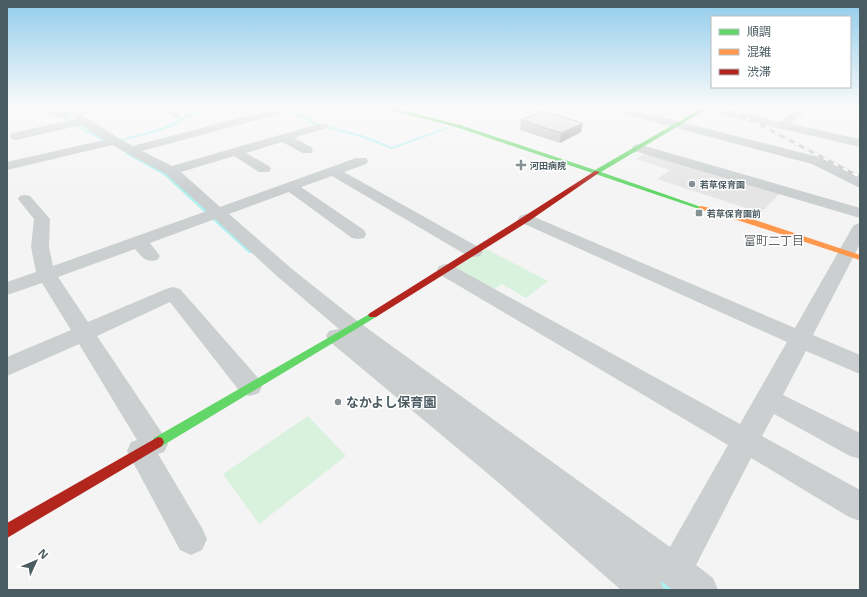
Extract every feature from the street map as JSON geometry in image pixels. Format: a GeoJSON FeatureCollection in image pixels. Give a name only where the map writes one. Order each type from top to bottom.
{"type":"FeatureCollection","features":[{"type":"Feature","properties":{"kind":"street"},"geometry":{"type":"LineString","coordinates":[[16,136],[21,135]]}},
{"type":"Feature","properties":{"kind":"street"},"geometry":{"type":"LineString","coordinates":[[97,135],[110,142],[131,150],[171,171],[213,214],[344,332],[647,590]]}},
{"type":"Feature","properties":{"kind":"street"},"geometry":{"type":"LineString","coordinates":[[131,150],[189,135]]}},
{"type":"Feature","properties":{"kind":"street"},"geometry":{"type":"LineString","coordinates":[[171,171],[294,135]]}},
{"type":"Feature","properties":{"kind":"street"},"geometry":{"type":"LineString","coordinates":[[494,135],[707,203],[737,217],[853,256]]}},
{"type":"Feature","properties":{"kind":"street"},"geometry":{"type":"LineString","coordinates":[[7,531],[250,386],[344,332],[446,270],[600,170],[661,135]]}},
{"type":"Feature","properties":{"kind":"street"},"geometry":{"type":"LineString","coordinates":[[717,135],[817,161],[860,184]]}},
{"type":"Feature","properties":{"kind":"street"},"geometry":{"type":"LineString","coordinates":[[788,135],[860,171]]}},
{"type":"Feature","properties":{"kind":"street"},"geometry":{"type":"LineString","coordinates":[[825,135],[860,143]]}},
{"type":"Feature","properties":{"kind":"street"},"geometry":{"type":"LineString","coordinates":[[284,138],[307,150]]}},
{"type":"Feature","properties":{"kind":"street"},"geometry":{"type":"LineString","coordinates":[[7,166],[110,142]]}},
{"type":"Feature","properties":{"kind":"street"},"geometry":{"type":"LineString","coordinates":[[638,148],[860,213]]}},
{"type":"Feature","properties":{"kind":"street"},"geometry":{"type":"LineString","coordinates":[[236,152],[264,169]]}},
{"type":"Feature","properties":{"kind":"street"},"geometry":{"type":"LineString","coordinates":[[7,289],[361,161]]}},
{"type":"Feature","properties":{"kind":"street"},"geometry":{"type":"LineString","coordinates":[[333,171],[474,252]]}},
{"type":"Feature","properties":{"kind":"street"},"geometry":{"type":"LineString","coordinates":[[290,186],[358,234]]}},
{"type":"Feature","properties":{"kind":"street"},"geometry":{"type":"LineString","coordinates":[[25,199],[42,219],[39,240],[41,261],[47,275],[85,333],[147,448],[191,539]]}},
{"type":"Feature","properties":{"kind":"street"},"geometry":{"type":"LineString","coordinates":[[526,219],[860,365]]}},
{"type":"Feature","properties":{"kind":"street"},"geometry":{"type":"LineString","coordinates":[[344,332],[689,580],[747,441],[800,339],[853,256],[860,228]]}},
{"type":"Feature","properties":{"kind":"street"},"geometry":{"type":"LineString","coordinates":[[139,242],[152,256]]}},
{"type":"Feature","properties":{"kind":"street"},"geometry":{"type":"LineString","coordinates":[[446,270],[860,506]]}},
{"type":"Feature","properties":{"kind":"street"},"geometry":{"type":"LineString","coordinates":[[7,368],[174,293],[250,386]]}},
{"type":"Feature","properties":{"kind":"street"},"geometry":{"type":"LineString","coordinates":[[769,400],[860,447]]}},
{"type":"Feature","properties":{"kind":"shaded area"},"geometry":{"type":"Polygon","coordinates":[[[648,152],[781,192],[761,213],[657,179],[670,170],[636,159],[648,152]]]}},
{"type":"Feature","properties":{"kind":"green space"},"geometry":{"type":"Polygon","coordinates":[[[486,249],[548,281],[526,298],[502,284],[491,291],[452,269],[486,249]]]}},
{"type":"Feature","properties":{"kind":"green space"},"geometry":{"type":"Polygon","coordinates":[[[308,416],[346,456],[259,524],[223,474],[308,416]]]}},
{"type":"Feature","properties":{"kind":"waterway"},"geometry":{"type":"LineString","coordinates":[[94,135],[109,143]]}},
{"type":"Feature","properties":{"kind":"waterway"},"geometry":{"type":"LineString","coordinates":[[121,140],[141,135]]}},
{"type":"Feature","properties":{"kind":"waterway"},"geometry":{"type":"LineString","coordinates":[[357,135],[392,148],[429,135]]}},
{"type":"Feature","properties":{"kind":"waterway"},"geometry":{"type":"LineString","coordinates":[[127,153],[165,174],[251,252]]}},
{"type":"Feature","properties":{"kind":"waterway"},"geometry":{"type":"LineString","coordinates":[[656,578],[671,590]]}},
{"type":"Feature","properties":{"kind":"railway"},"geometry":{"type":"LineString","coordinates":[[779,135],[860,177]]}},
{"type":"Feature","properties":{"kind":"traffic: fast"},"geometry":{"type":"LineString","coordinates":[[484,135],[701,208]]}},
{"type":"Feature","properties":{"kind":"traffic: fast"},"geometry":{"type":"LineString","coordinates":[[597,172],[660,135]]}},
{"type":"Feature","properties":{"kind":"traffic: fast"},"geometry":{"type":"LineString","coordinates":[[158,442],[373,315]]}},
{"type":"Feature","properties":{"kind":"traffic: slow"},"geometry":{"type":"LineString","coordinates":[[701,208],[737,217],[860,258]]}},
{"type":"Feature","properties":{"kind":"traffic: jam"},"geometry":{"type":"LineString","coordinates":[[373,315],[526,219],[597,172]]}},
{"type":"Feature","properties":{"kind":"traffic: jam"},"geometry":{"type":"LineString","coordinates":[[7,531],[158,442]]}},
{"type":"Feature","properties":{"kind":"place","name":"河田病院"},"geometry":{"type":"Point","coordinates":[521,165]}},
{"type":"Feature","properties":{"kind":"place","name":"若草保育園"},"geometry":{"type":"Point","coordinates":[692,184]}},
{"type":"Feature","properties":{"kind":"place","name":"若草保育園前"},"geometry":{"type":"Point","coordinates":[699,213]}},
{"type":"Feature","properties":{"kind":"place","name":"なかよし保育園"},"geometry":{"type":"Point","coordinates":[338,402]}},
{"type":"Feature","properties":{"kind":"district","name":"富町二丁目"},"geometry":{"type":"Point","coordinates":[774,240]}}]}
